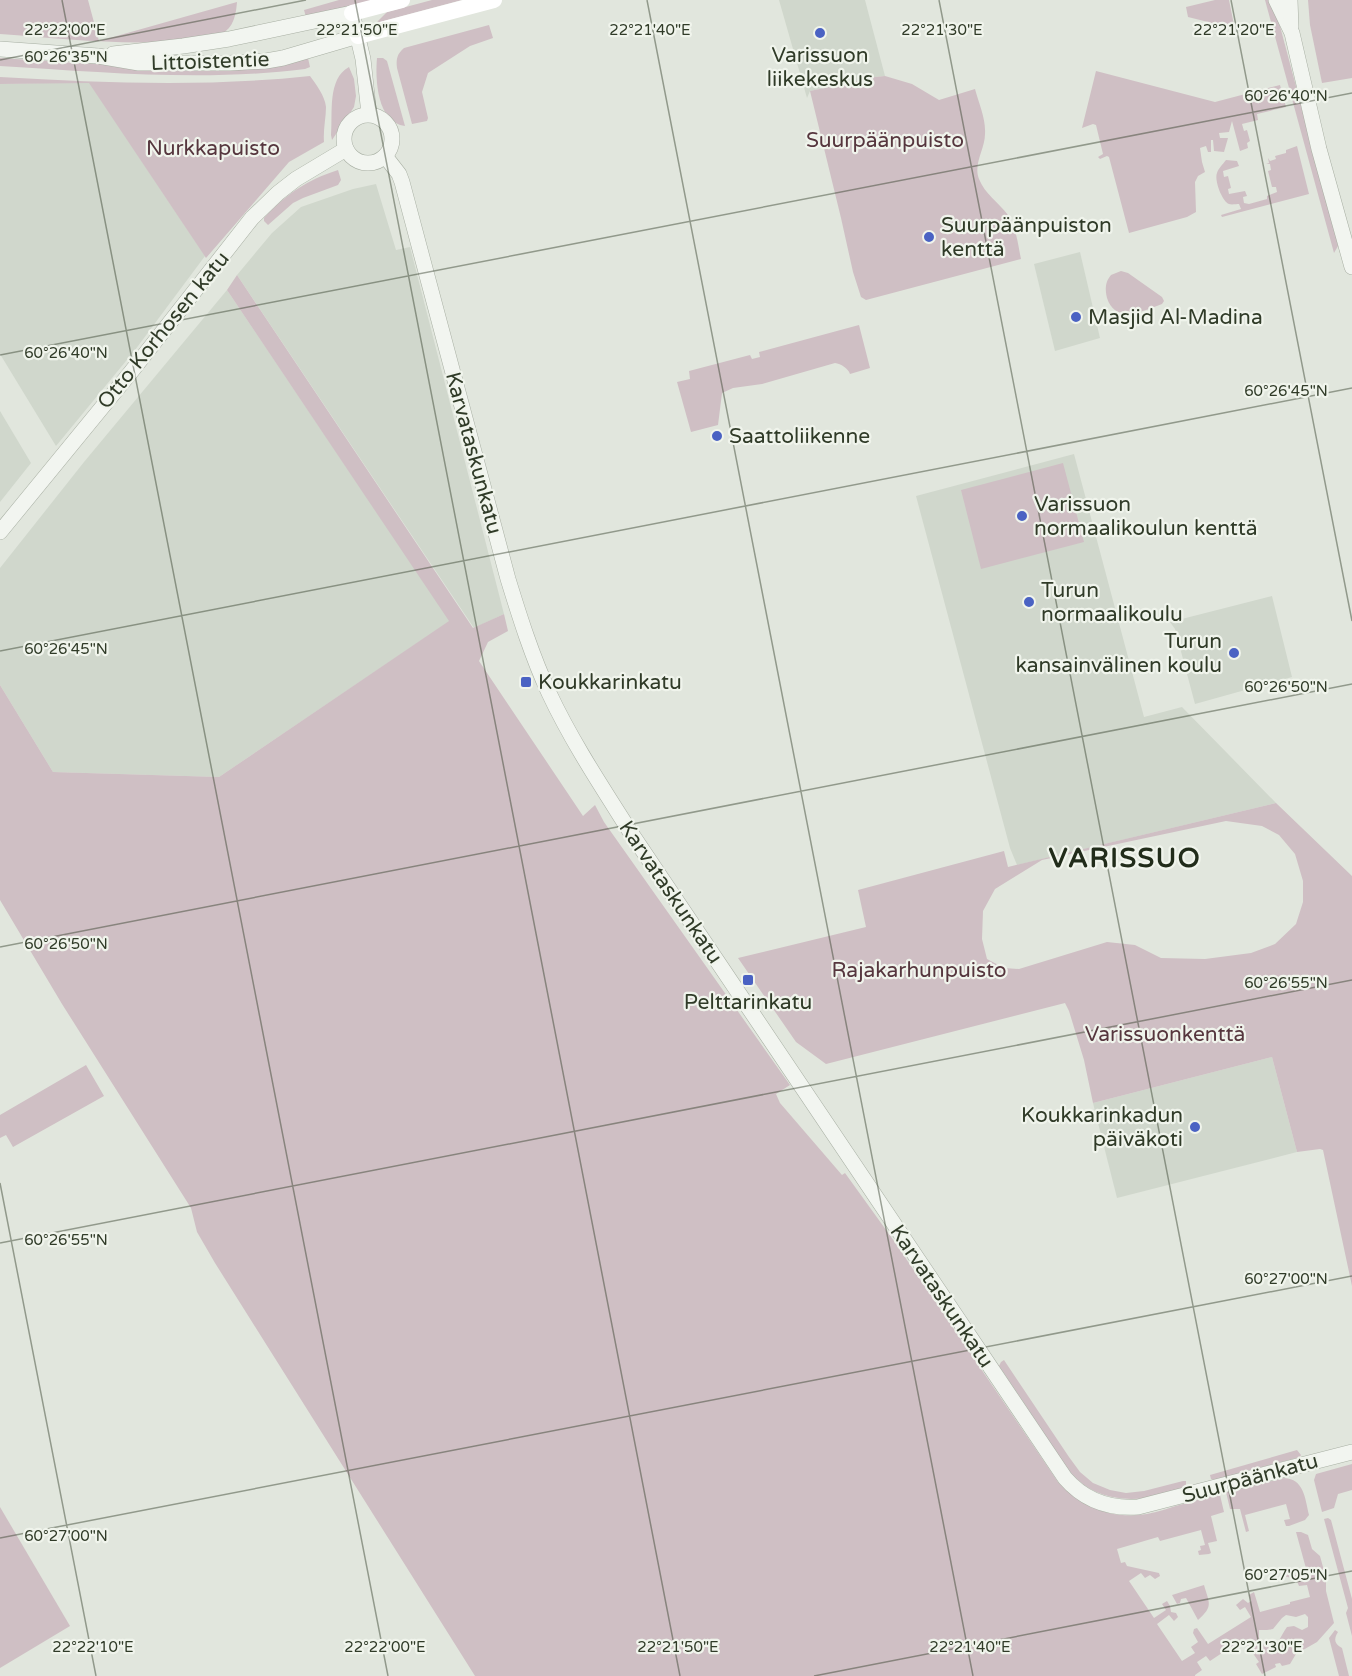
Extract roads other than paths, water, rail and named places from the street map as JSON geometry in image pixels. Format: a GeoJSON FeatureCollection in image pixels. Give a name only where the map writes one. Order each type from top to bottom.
{"type":"FeatureCollection","features":[{"type":"Feature","properties":{"kind":"main road","name":"Littoistentie"},"geometry":{"type":"LineString","coordinates":[[352,13],[402,0]]}},
{"type":"Feature","properties":{"kind":"main road","name":"Littoistentie"},"geometry":{"type":"LineString","coordinates":[[358,36],[494,0]]}},
{"type":"Feature","properties":{"kind":"street"},"geometry":{"type":"LineString","coordinates":[[1276,0],[1292,33]]}},
{"type":"Feature","properties":{"kind":"street"},"geometry":{"type":"LineString","coordinates":[[1290,0],[1292,33],[1319,149],[1352,267]]}},
{"type":"Feature","properties":{"kind":"street"},"geometry":{"type":"LineString","coordinates":[[352,13],[367,86],[369,114]]}},
{"type":"Feature","properties":{"kind":"street","name":"Littoistentie"},"geometry":{"type":"LineString","coordinates":[[98,56],[228,39],[352,13]]}},
{"type":"Feature","properties":{"kind":"street","name":"Littoistentie"},"geometry":{"type":"LineString","coordinates":[[0,49],[98,56],[140,63],[202,64],[283,58],[358,36]]}},
{"type":"Feature","properties":{"kind":"street"},"geometry":{"type":"LineString","coordinates":[[369,114],[384,120],[389,126],[392,134],[391,146],[379,161],[364,163],[357,160],[346,149],[344,135],[350,122],[369,114]]}},
{"type":"Feature","properties":{"kind":"street","name":"Otto Korhosen katu"},"geometry":{"type":"LineString","coordinates":[[0,532],[138,363],[252,218],[296,179],[346,149]]}},
{"type":"Feature","properties":{"kind":"street","name":"Karvataskunkatu"},"geometry":{"type":"LineString","coordinates":[[385,156],[399,174],[402,182],[508,579],[530,648],[550,694],[589,767],[1065,1478],[1082,1494],[1105,1504],[1128,1507],[1147,1505]]}},
{"type":"Feature","properties":{"kind":"street","name":"Suurpäänkatu"},"geometry":{"type":"LineString","coordinates":[[1147,1505],[1352,1452]]}},
{"type":"Feature","properties":{"kind":"place","name":"Varissuon liikekeskus"},"geometry":{"type":"Point","coordinates":[820,33]}},
{"type":"Feature","properties":{"kind":"place","name":"Suurpäänpuiston kenttä"},"geometry":{"type":"Point","coordinates":[929,237]}},
{"type":"Feature","properties":{"kind":"place","name":"Masjid Al-Madina"},"geometry":{"type":"Point","coordinates":[1076,317]}},
{"type":"Feature","properties":{"kind":"place","name":"Saattoliikenne"},"geometry":{"type":"Point","coordinates":[717,436]}},
{"type":"Feature","properties":{"kind":"place","name":"Varissuon normaalikoulun kenttä"},"geometry":{"type":"Point","coordinates":[1022,516]}},
{"type":"Feature","properties":{"kind":"place","name":"Turun normaalikoulu"},"geometry":{"type":"Point","coordinates":[1029,602]}},
{"type":"Feature","properties":{"kind":"place","name":"Turun kansainvälinen koulu"},"geometry":{"type":"Point","coordinates":[1234,653]}},
{"type":"Feature","properties":{"kind":"place","name":"Koukkarinkatu"},"geometry":{"type":"Point","coordinates":[526,682]}},
{"type":"Feature","properties":{"kind":"place","name":"Pelttarinkatu"},"geometry":{"type":"Point","coordinates":[748,980]}},
{"type":"Feature","properties":{"kind":"place","name":"Koukkarinkadun päiväkoti"},"geometry":{"type":"Point","coordinates":[1195,1127]}},
{"type":"Feature","properties":{"kind":"district","name":"VARISSUO"},"geometry":{"type":"Point","coordinates":[1125,858]}},
{"type":"Feature","properties":{"kind":"park label","name":"Suurpäänpuisto"},"geometry":{"type":"Point","coordinates":[885,140]}},
{"type":"Feature","properties":{"kind":"park label","name":"Nurkkapuisto"},"geometry":{"type":"Point","coordinates":[213,148]}},
{"type":"Feature","properties":{"kind":"park label","name":"Rajakarhunpuisto"},"geometry":{"type":"Point","coordinates":[919,970]}},
{"type":"Feature","properties":{"kind":"park label","name":"Varissuonkenttä"},"geometry":{"type":"Point","coordinates":[1165,1034]}}]}
